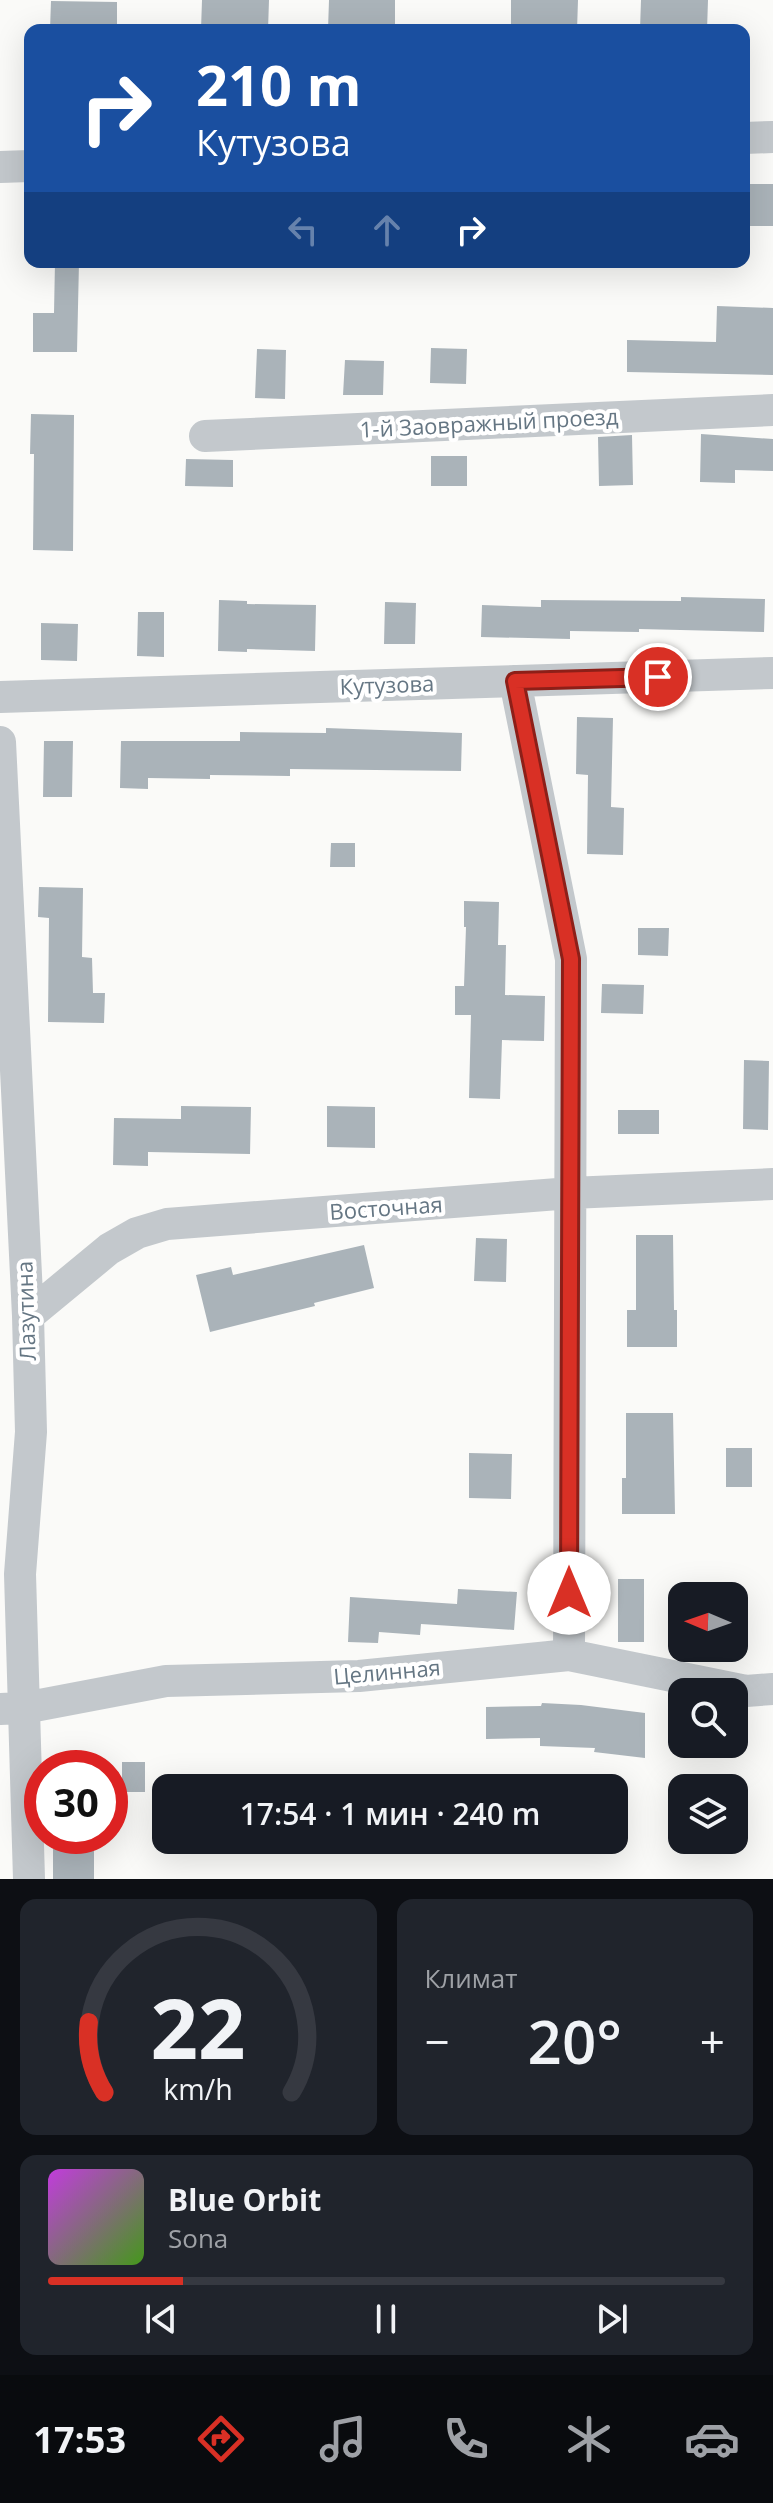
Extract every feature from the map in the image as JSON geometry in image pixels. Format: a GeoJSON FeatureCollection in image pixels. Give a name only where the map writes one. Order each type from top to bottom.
{"type":"FeatureCollection","features":[{"type":"Feature","properties":{"kind":"street"},"geometry":{"type":"LineString","coordinates":[[750,138],[773,137]]}},
{"type":"Feature","properties":{"kind":"street"},"geometry":{"type":"LineString","coordinates":[[0,167],[24,166]]}},
{"type":"Feature","properties":{"kind":"street","name":"1-й Заовражный проезд"},"geometry":{"type":"LineString","coordinates":[[205,436],[773,410]]}},
{"type":"Feature","properties":{"kind":"street","name":"Кутузова"},"geometry":{"type":"LineString","coordinates":[[0,697],[773,673]]}},
{"type":"Feature","properties":{"kind":"street"},"geometry":{"type":"LineString","coordinates":[[515,681],[571,959],[569,1655]]}},
{"type":"Feature","properties":{"kind":"street","name":"Лазутина"},"geometry":{"type":"LineString","coordinates":[[0,742],[31,1432],[10,1567],[12,1709],[29,1879]]}},
{"type":"Feature","properties":{"kind":"street","name":"Восточная"},"geometry":{"type":"LineString","coordinates":[[28,1316],[109,1249],[137,1233],[167,1224],[571,1193],[773,1184]]}},
{"type":"Feature","properties":{"kind":"street","name":"Целинная"},"geometry":{"type":"LineString","coordinates":[[12,1709],[166,1681],[359,1676],[569,1655],[746,1691],[773,1689]]}},
{"type":"Feature","properties":{"kind":"building"},"geometry":{"type":"Polygon","coordinates":[[[202,0],[269,0],[268,24],[201,24],[202,0]]]}},
{"type":"Feature","properties":{"kind":"building"},"geometry":{"type":"Polygon","coordinates":[[[329,0],[395,0],[395,24],[328,24],[329,0]]]}},
{"type":"Feature","properties":{"kind":"building"},"geometry":{"type":"Polygon","coordinates":[[[511,0],[578,0],[577,24],[511,24],[511,0]]]}},
{"type":"Feature","properties":{"kind":"building"},"geometry":{"type":"Polygon","coordinates":[[[641,0],[708,0],[707,24],[640,24],[641,0]]]}},
{"type":"Feature","properties":{"kind":"building"},"geometry":{"type":"Polygon","coordinates":[[[51,1],[117,2],[117,24],[50,24],[51,1]]]}},
{"type":"Feature","properties":{"kind":"building"},"geometry":{"type":"Polygon","coordinates":[[[750,184],[773,184],[773,226],[750,226],[750,184]]]}},
{"type":"Feature","properties":{"kind":"building"},"geometry":{"type":"Polygon","coordinates":[[[55,268],[79,268],[77,352],[33,352],[33,313],[54,313],[55,268]]]}},
{"type":"Feature","properties":{"kind":"building"},"geometry":{"type":"Polygon","coordinates":[[[717,306],[773,308],[773,375],[627,372],[627,340],[716,342],[717,306]]]}},
{"type":"Feature","properties":{"kind":"building"},"geometry":{"type":"Polygon","coordinates":[[[431,348],[467,349],[466,384],[430,383],[431,348]]]}},
{"type":"Feature","properties":{"kind":"building"},"geometry":{"type":"Polygon","coordinates":[[[257,349],[286,350],[285,399],[255,398],[257,349]]]}},
{"type":"Feature","properties":{"kind":"building"},"geometry":{"type":"Polygon","coordinates":[[[345,360],[384,361],[383,395],[343,395],[345,360]]]}},
{"type":"Feature","properties":{"kind":"building"},"geometry":{"type":"Polygon","coordinates":[[[31,414],[74,415],[73,551],[33,550],[34,454],[30,454],[31,414]]]}},
{"type":"Feature","properties":{"kind":"building"},"geometry":{"type":"Polygon","coordinates":[[[701,434],[773,439],[773,471],[735,470],[735,483],[700,482],[701,434]]]}},
{"type":"Feature","properties":{"kind":"building"},"geometry":{"type":"Polygon","coordinates":[[[632,435],[633,485],[599,486],[598,437],[632,435]]]}},
{"type":"Feature","properties":{"kind":"building"},"geometry":{"type":"Polygon","coordinates":[[[431,456],[467,456],[467,486],[431,486],[431,456]]]}},
{"type":"Feature","properties":{"kind":"building"},"geometry":{"type":"Polygon","coordinates":[[[186,459],[233,460],[233,487],[185,486],[186,459]]]}},
{"type":"Feature","properties":{"kind":"building"},"geometry":{"type":"Polygon","coordinates":[[[681,597],[765,599],[764,632],[639,629],[639,632],[570,631],[570,639],[481,637],[482,605],[541,607],[541,600],[681,601],[681,597]]]}},
{"type":"Feature","properties":{"kind":"building"},"geometry":{"type":"Polygon","coordinates":[[[219,600],[247,601],[247,604],[316,605],[315,651],[218,651],[219,600]]]}},
{"type":"Feature","properties":{"kind":"building"},"geometry":{"type":"Polygon","coordinates":[[[385,602],[416,603],[415,644],[384,644],[385,602]]]}},
{"type":"Feature","properties":{"kind":"building"},"geometry":{"type":"Polygon","coordinates":[[[138,612],[164,612],[164,657],[137,656],[138,612]]]}},
{"type":"Feature","properties":{"kind":"building"},"geometry":{"type":"Polygon","coordinates":[[[41,623],[78,624],[77,661],[41,660],[41,623]]]}},
{"type":"Feature","properties":{"kind":"building"},"geometry":{"type":"Polygon","coordinates":[[[577,717],[613,718],[611,807],[624,808],[623,855],[587,854],[588,775],[576,774],[577,717]]]}},
{"type":"Feature","properties":{"kind":"building"},"geometry":{"type":"Polygon","coordinates":[[[326,728],[462,733],[461,771],[290,769],[290,776],[148,778],[148,789],[120,788],[121,741],[240,741],[240,732],[326,733],[326,728]]]}},
{"type":"Feature","properties":{"kind":"building"},"geometry":{"type":"Polygon","coordinates":[[[44,741],[73,741],[72,797],[43,797],[44,741]]]}},
{"type":"Feature","properties":{"kind":"building"},"geometry":{"type":"Polygon","coordinates":[[[331,843],[355,843],[355,867],[330,867],[331,843]]]}},
{"type":"Feature","properties":{"kind":"building"},"geometry":{"type":"Polygon","coordinates":[[[39,887],[83,888],[82,957],[92,958],[93,993],[105,993],[104,1023],[48,1022],[49,918],[38,917],[39,887]]]}},
{"type":"Feature","properties":{"kind":"building"},"geometry":{"type":"Polygon","coordinates":[[[464,901],[499,902],[498,945],[506,945],[505,995],[545,996],[544,1041],[502,1040],[500,1099],[469,1098],[471,1015],[455,1015],[455,986],[464,986],[464,901]]]}},
{"type":"Feature","properties":{"kind":"building"},"geometry":{"type":"Polygon","coordinates":[[[638,928],[669,928],[668,956],[638,955],[638,928]]]}},
{"type":"Feature","properties":{"kind":"building"},"geometry":{"type":"Polygon","coordinates":[[[602,984],[644,985],[643,1014],[601,1013],[602,984]]]}},
{"type":"Feature","properties":{"kind":"building"},"geometry":{"type":"Polygon","coordinates":[[[744,1060],[769,1061],[768,1130],[743,1129],[744,1060]]]}},
{"type":"Feature","properties":{"kind":"building"},"geometry":{"type":"Polygon","coordinates":[[[181,1106],[251,1107],[250,1154],[148,1152],[148,1166],[113,1165],[114,1118],[181,1119],[181,1106]]]}},
{"type":"Feature","properties":{"kind":"building"},"geometry":{"type":"Polygon","coordinates":[[[327,1106],[375,1107],[375,1148],[327,1147],[327,1106]]]}},
{"type":"Feature","properties":{"kind":"building"},"geometry":{"type":"Polygon","coordinates":[[[618,1110],[659,1110],[659,1134],[618,1134],[618,1110]]]}},
{"type":"Feature","properties":{"kind":"building"},"geometry":{"type":"Polygon","coordinates":[[[636,1235],[673,1235],[677,1347],[627,1347],[627,1310],[636,1310],[636,1235]]]}},
{"type":"Feature","properties":{"kind":"building"},"geometry":{"type":"Polygon","coordinates":[[[476,1238],[507,1239],[506,1282],[474,1281],[476,1238]]]}},
{"type":"Feature","properties":{"kind":"building"},"geometry":{"type":"Polygon","coordinates":[[[364,1245],[374,1288],[210,1332],[196,1275],[231,1267],[233,1275],[364,1245]]]}},
{"type":"Feature","properties":{"kind":"building"},"geometry":{"type":"Polygon","coordinates":[[[626,1413],[673,1413],[675,1514],[622,1514],[622,1478],[626,1478],[626,1413]]]}},
{"type":"Feature","properties":{"kind":"building"},"geometry":{"type":"Polygon","coordinates":[[[726,1448],[752,1448],[752,1487],[726,1487],[726,1448]]]}},
{"type":"Feature","properties":{"kind":"building"},"geometry":{"type":"Polygon","coordinates":[[[469,1453],[512,1454],[511,1499],[469,1498],[469,1453]]]}},
{"type":"Feature","properties":{"kind":"building"},"geometry":{"type":"Polygon","coordinates":[[[618,1579],[644,1579],[644,1642],[618,1642],[618,1579]]]}},
{"type":"Feature","properties":{"kind":"building"},"geometry":{"type":"Polygon","coordinates":[[[458,1589],[517,1592],[514,1630],[421,1624],[420,1635],[379,1632],[378,1643],[348,1642],[350,1597],[457,1604],[458,1589]]]}},
{"type":"Feature","properties":{"kind":"building"},"geometry":{"type":"Polygon","coordinates":[[[542,1703],[645,1713],[645,1758],[594,1752],[595,1748],[540,1746],[540,1738],[486,1739],[486,1707],[541,1706],[542,1703]]]}},
{"type":"Feature","properties":{"kind":"building"},"geometry":{"type":"Polygon","coordinates":[[[128,1762],[145,1762],[145,1792],[128,1792],[128,1762]]]}},
{"type":"Feature","properties":{"kind":"building"},"geometry":{"type":"Polygon","coordinates":[[[53,1854],[94,1854],[94,1879],[53,1879],[53,1854]]]}},
{"type":"Feature","properties":{"kind":"route"},"geometry":{"type":"LineString","coordinates":[[569,1593],[571,959],[515,681],[658,677]]}}]}
